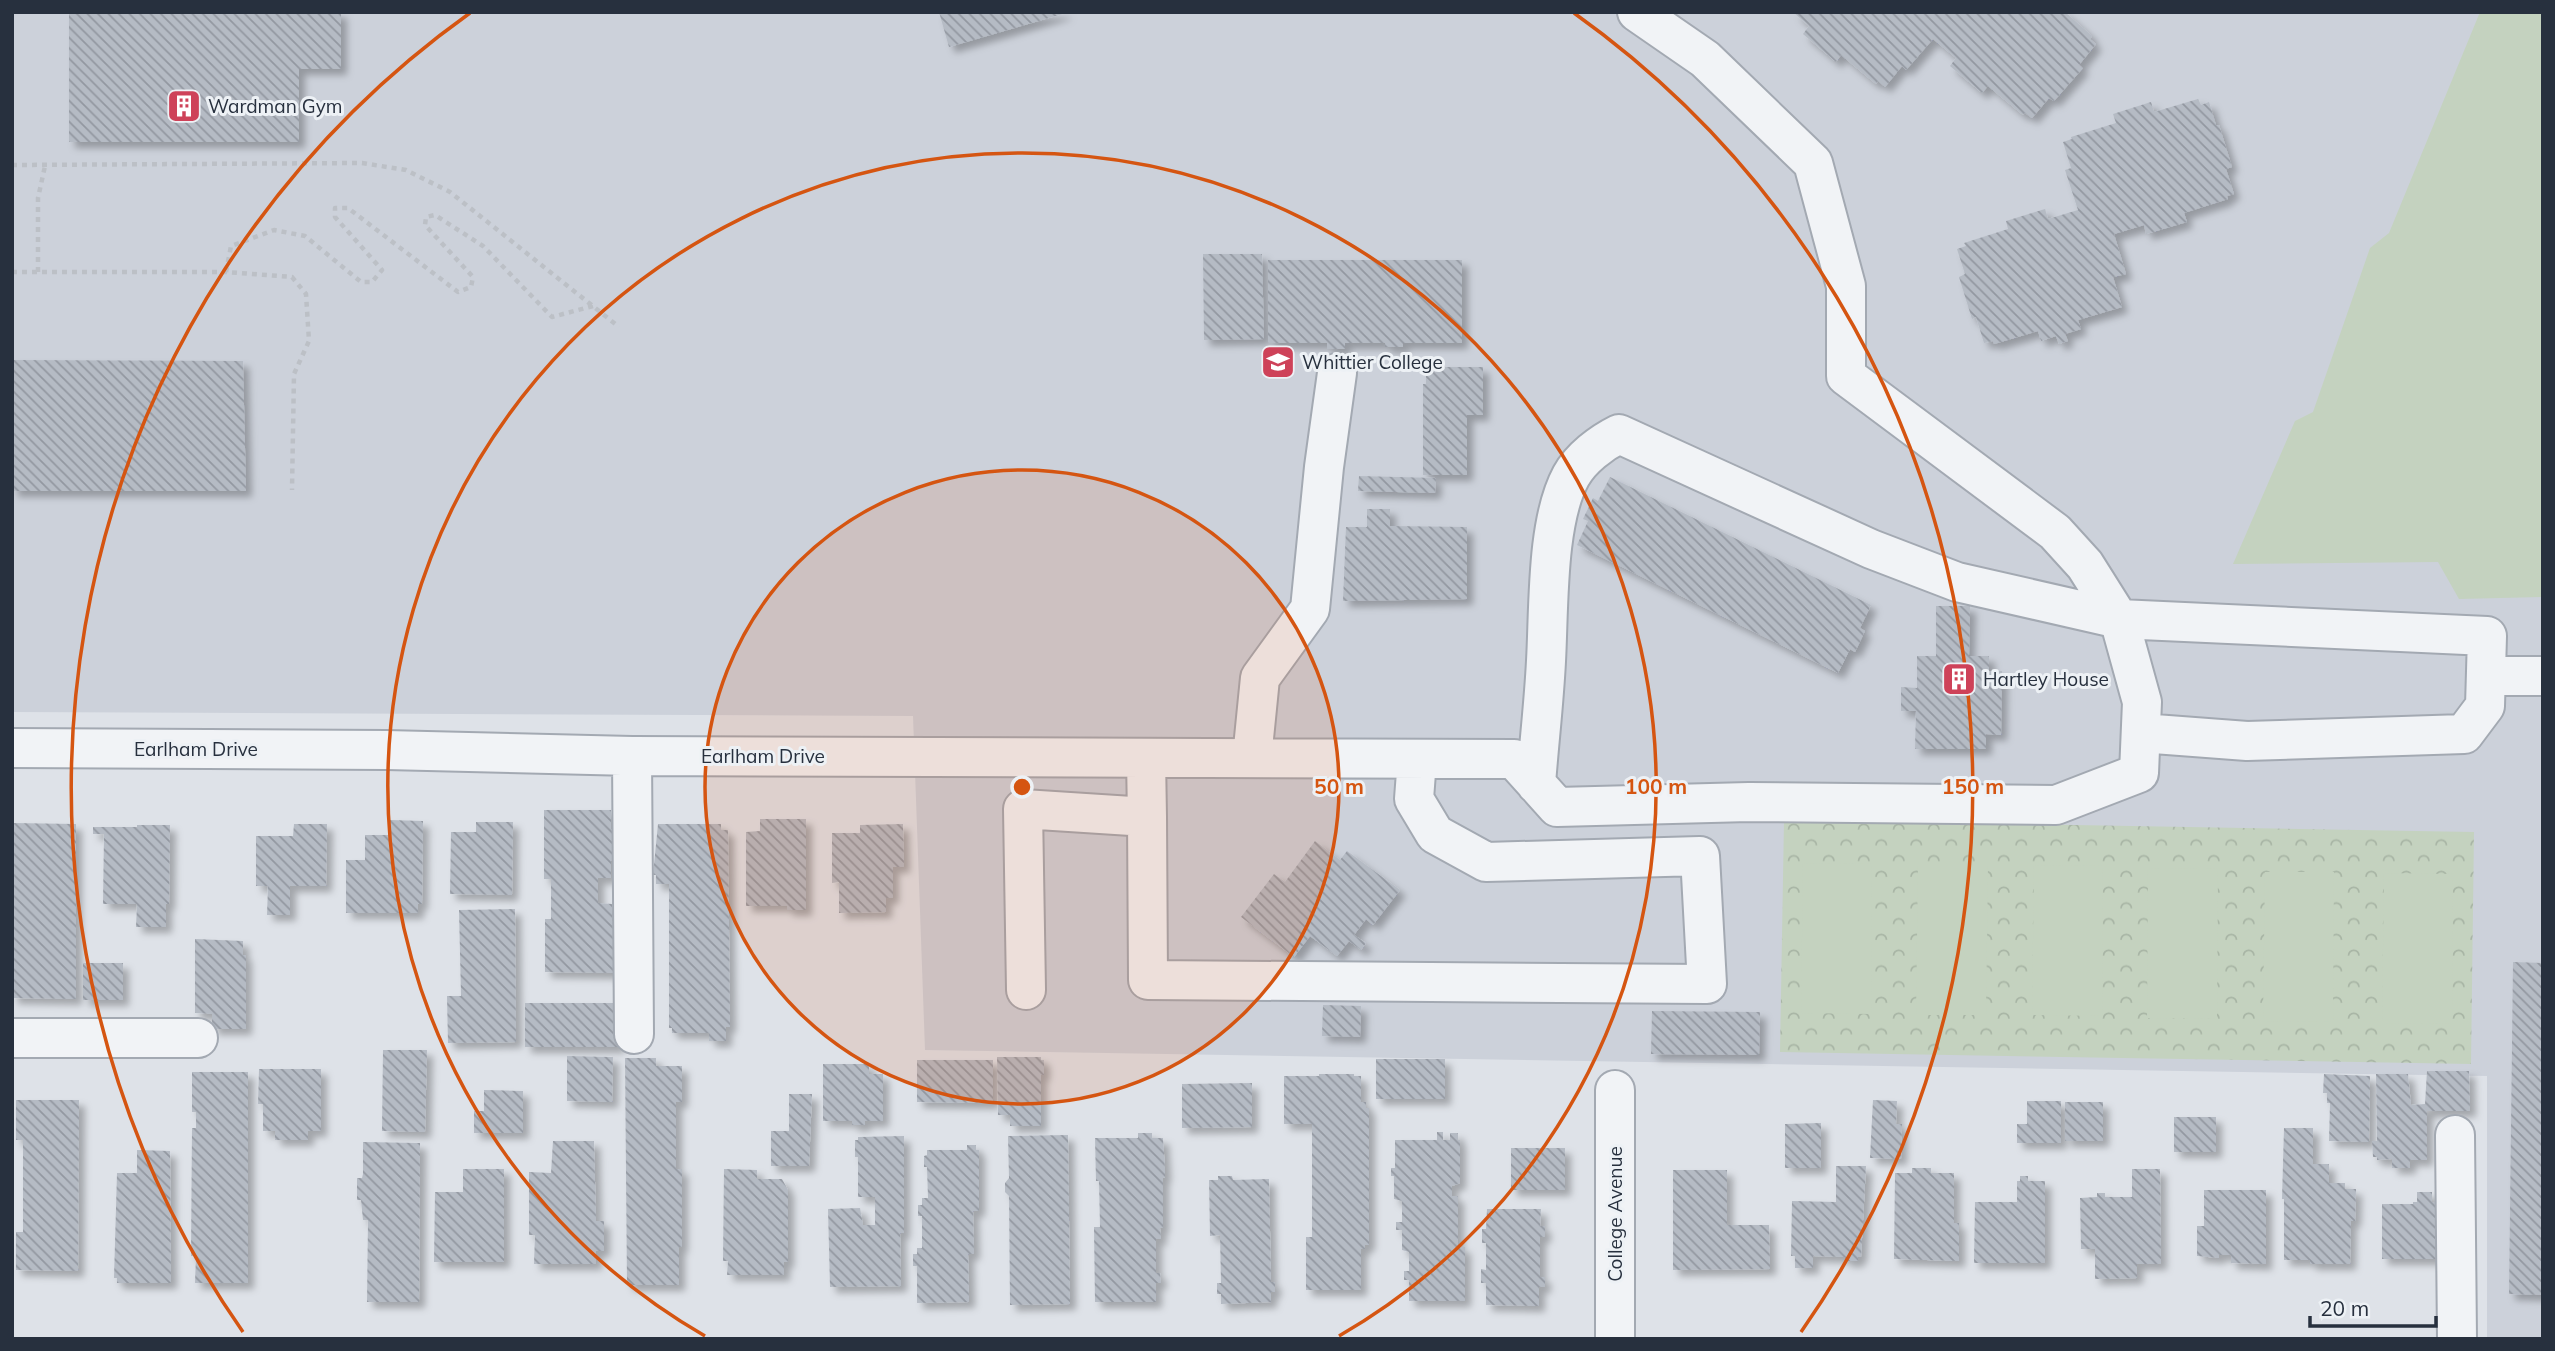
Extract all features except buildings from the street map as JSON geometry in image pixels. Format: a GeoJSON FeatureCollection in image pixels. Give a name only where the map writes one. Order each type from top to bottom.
{"type":"FeatureCollection","features":[{"type":"Feature","properties":{"kind":"street"},"geometry":{"type":"LineString","coordinates":[[1637,12],[1705,58],[1813,163],[1846,286],[1846,376],[2055,532],[2085,565],[2119,619],[2142,702],[2139,773],[2056,805],[1749,802],[1557,807],[1525,771],[1546,663],[1549,588],[1556,520],[1571,475],[1600,443],[1619,434],[1871,549],[1957,582],[2119,619],[2487,636],[2486,706],[2464,734],[2247,741],[2141,733]]}},
{"type":"Feature","properties":{"kind":"street"},"geometry":{"type":"LineString","coordinates":[[1252,758],[1260,678],[1310,609],[1337,373]]}},
{"type":"Feature","properties":{"kind":"street"},"geometry":{"type":"LineString","coordinates":[[2486,676],[2543,676]]}},
{"type":"Feature","properties":{"kind":"street","name":"Earlham Drive"},"geometry":{"type":"LineString","coordinates":[[12,748],[372,750],[632,756],[1417,759],[1525,771]]}},
{"type":"Feature","properties":{"kind":"street"},"geometry":{"type":"LineString","coordinates":[[632,756],[634,1034]]}},
{"type":"Feature","properties":{"kind":"street"},"geometry":{"type":"LineString","coordinates":[[1146,758],[1148,980],[1707,984],[1700,856],[1486,862],[1435,834],[1414,799],[1417,759]]}},
{"type":"Feature","properties":{"kind":"street"},"geometry":{"type":"LineString","coordinates":[[1026,990],[1023,809],[1147,817]]}},
{"type":"Feature","properties":{"kind":"street"},"geometry":{"type":"LineString","coordinates":[[12,1038],[198,1038]]}},
{"type":"Feature","properties":{"kind":"street","name":"College Avenue"},"geometry":{"type":"LineString","coordinates":[[1615,1090],[1615,1339]]}},
{"type":"Feature","properties":{"kind":"street"},"geometry":{"type":"LineString","coordinates":[[2455,1136],[2457,1339]]}},
{"type":"Feature","properties":{"kind":"path"},"geometry":{"type":"LineString","coordinates":[[12,165],[362,163],[406,170],[450,192],[619,327]]}},
{"type":"Feature","properties":{"kind":"path"},"geometry":{"type":"LineString","coordinates":[[37,272],[37,198],[45,165]]}},
{"type":"Feature","properties":{"kind":"path"},"geometry":{"type":"LineString","coordinates":[[226,272],[231,246],[274,230],[305,236],[361,282],[372,282],[382,270],[335,218],[335,208],[348,208],[458,292],[471,287],[473,277],[425,225],[426,218],[435,215],[483,246],[552,317],[593,306]]}},
{"type":"Feature","properties":{"kind":"path"},"geometry":{"type":"LineString","coordinates":[[12,272],[226,272],[292,277],[306,294],[309,341],[294,374],[292,490]]}},
{"type":"Feature","properties":{"kind":"shaded area","name":"Whittier College"},"geometry":{"type":"Polygon","coordinates":[[[12,12],[2543,12],[2543,1339],[2487,1339],[2487,1076],[925,1050],[913,716],[12,712],[12,12]]]}},
{"type":"Feature","properties":{"kind":"green space"},"geometry":{"type":"Polygon","coordinates":[[[2480,12],[2543,12],[2543,597],[2459,599],[2438,562],[2233,564],[2295,421],[2313,412],[2370,248],[2389,233],[2480,12]]]}},
{"type":"Feature","properties":{"kind":"green space"},"geometry":{"type":"Polygon","coordinates":[[[1784,820],[2474,832],[2471,1064],[1780,1052],[1784,820]]]}},
{"type":"Feature","properties":{"kind":"green space"},"geometry":{"type":"Polygon","coordinates":[[[1803,863],[1872,864],[1871,1014],[1801,1013],[1803,863]]]}},
{"type":"Feature","properties":{"kind":"green space"},"geometry":{"type":"Polygon","coordinates":[[[1918,865],[1988,865],[1986,1015],[1916,1015],[1918,865]]]}},
{"type":"Feature","properties":{"kind":"green space"},"geometry":{"type":"Polygon","coordinates":[[[2034,865],[2103,866],[2102,1016],[2032,1015],[2034,865]]]}},
{"type":"Feature","properties":{"kind":"green space"},"geometry":{"type":"Polygon","coordinates":[[[2148,868],[2218,869],[2217,1019],[2147,1018],[2148,868]]]}},
{"type":"Feature","properties":{"kind":"green space"},"geometry":{"type":"Polygon","coordinates":[[[2265,872],[2334,872],[2333,1022],[2263,1021],[2265,872]]]}},
{"type":"Feature","properties":{"kind":"green space"},"geometry":{"type":"Polygon","coordinates":[[[2384,873],[2453,874],[2452,1024],[2382,1023],[2384,873]]]}},
{"type":"Feature","properties":{"kind":"place","name":"Wardman Gym"},"geometry":{"type":"Point","coordinates":[184,106]}},
{"type":"Feature","properties":{"kind":"place","name":"Whittier College"},"geometry":{"type":"Point","coordinates":[1278,362]}},
{"type":"Feature","properties":{"kind":"place","name":"Hartley House"},"geometry":{"type":"Point","coordinates":[1959,679]}}]}
